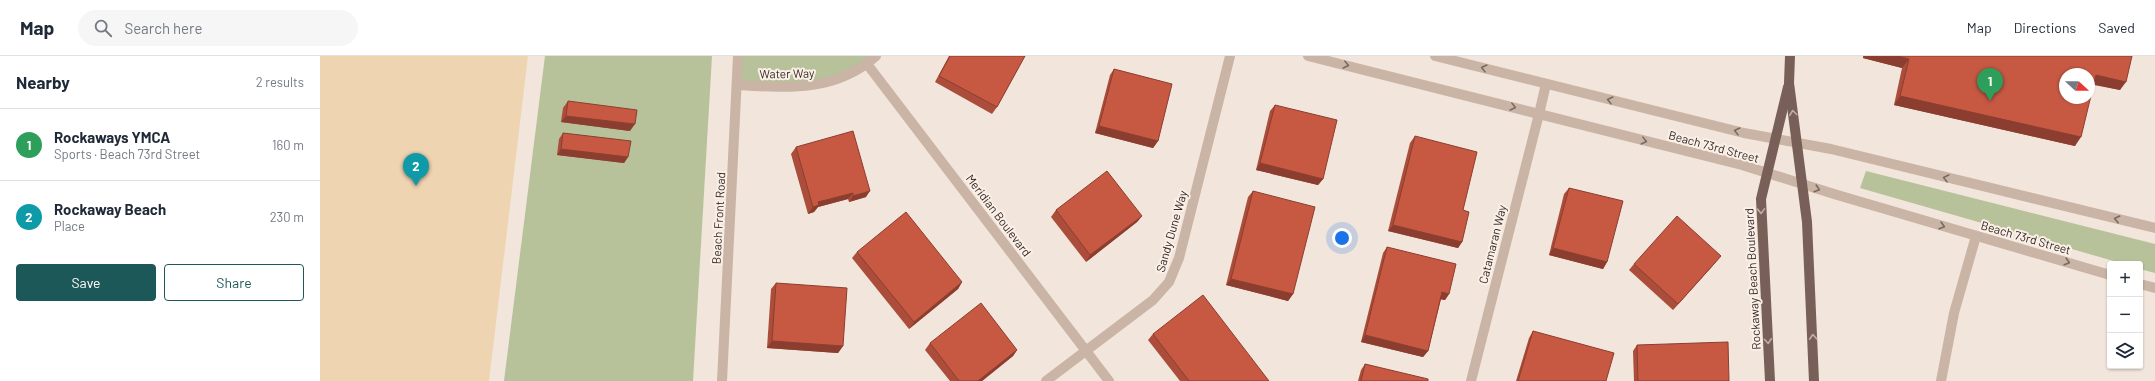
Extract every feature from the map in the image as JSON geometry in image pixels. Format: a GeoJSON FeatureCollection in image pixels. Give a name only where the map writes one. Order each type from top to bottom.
{"type":"FeatureCollection","features":[{"type":"Feature","properties":{"kind":"main road","name":"Rockaway Beach Boulevard"},"geometry":{"type":"LineString","coordinates":[[1790,56],[1789,84],[1807,222],[1814,381]]}},
{"type":"Feature","properties":{"kind":"main road","name":"Rockaway Beach Boulevard"},"geometry":{"type":"LineString","coordinates":[[1770,381],[1760,204],[1789,84]]}},
{"type":"Feature","properties":{"kind":"street","name":"Beach Front Road"},"geometry":{"type":"LineString","coordinates":[[722,381],[738,85],[738,56]]}},
{"type":"Feature","properties":{"kind":"street","name":"Water Way"},"geometry":{"type":"LineString","coordinates":[[738,85],[792,88],[820,85],[845,77],[867,64],[876,56]]}},
{"type":"Feature","properties":{"kind":"street","name":"Sandy Dune Way"},"geometry":{"type":"LineString","coordinates":[[1046,381],[1145,308],[1169,282],[1179,258],[1230,56]]}},
{"type":"Feature","properties":{"kind":"street","name":"Beach 73rd Street"},"geometry":{"type":"LineString","coordinates":[[1308,56],[1767,173],[2107,274]]}},
{"type":"Feature","properties":{"kind":"street","name":"Beach 73rd Street"},"geometry":{"type":"LineString","coordinates":[[1435,56],[1775,139],[1831,149],[2155,228]]}},
{"type":"Feature","properties":{"kind":"street","name":"Meridian Boulevard"},"geometry":{"type":"LineString","coordinates":[[867,64],[1110,381]]}},
{"type":"Feature","properties":{"kind":"street","name":"Catamaran Way"},"geometry":{"type":"LineString","coordinates":[[1472,381],[1546,84]]}},
{"type":"Feature","properties":{"kind":"street"},"geometry":{"type":"LineString","coordinates":[[1941,381],[1954,313],[1976,236]]}},
{"type":"Feature","properties":{"kind":"street"},"geometry":{"type":"LineString","coordinates":[[2143,285],[2155,288]]}},
{"type":"Feature","properties":{"kind":"green space"},"geometry":{"type":"Polygon","coordinates":[[[545,56],[712,56],[693,381],[504,381],[545,56]]]}},
{"type":"Feature","properties":{"kind":"green space"},"geometry":{"type":"Polygon","coordinates":[[[738,56],[876,56],[833,81],[738,85],[738,56]]]}},
{"type":"Feature","properties":{"kind":"green space"},"geometry":{"type":"Polygon","coordinates":[[[1866,171],[2155,244],[2155,273],[2143,270],[2143,261],[2114,261],[1860,188],[1866,171]]]}},
{"type":"Feature","properties":{"kind":"sand"},"geometry":{"type":"Polygon","coordinates":[[[320,56],[528,56],[489,381],[320,381],[320,56]]]}},
{"type":"Feature","properties":{"kind":"building"},"geometry":{"type":"Polygon","coordinates":[[[950,56],[1025,56],[997,107],[939,76],[950,56]]]}},
{"type":"Feature","properties":{"kind":"building"},"geometry":{"type":"Polygon","coordinates":[[[1898,56],[2132,56],[2126,82],[2096,75],[2095,79],[2095,68],[2059,68],[2059,104],[2089,104],[2081,137],[1900,96],[1909,59],[1898,56]]]}},
{"type":"Feature","properties":{"kind":"building"},"geometry":{"type":"Polygon","coordinates":[[[1114,69],[1172,84],[1158,141],[1099,126],[1114,69]]]}},
{"type":"Feature","properties":{"kind":"building"},"geometry":{"type":"Polygon","coordinates":[[[568,101],[637,110],[635,124],[566,116],[568,101]]]}},
{"type":"Feature","properties":{"kind":"building"},"geometry":{"type":"Polygon","coordinates":[[[1275,105],[1337,120],[1323,179],[1260,163],[1275,105]]]}},
{"type":"Feature","properties":{"kind":"building"},"geometry":{"type":"Polygon","coordinates":[[[853,131],[870,191],[853,196],[853,193],[818,202],[819,205],[813,207],[796,147],[853,131]]]}},
{"type":"Feature","properties":{"kind":"building"},"geometry":{"type":"Polygon","coordinates":[[[563,133],[631,141],[628,157],[561,149],[563,133]]]}},
{"type":"Feature","properties":{"kind":"building"},"geometry":{"type":"Polygon","coordinates":[[[1415,136],[1477,152],[1463,210],[1469,212],[1462,242],[1393,225],[1415,136]]]}},
{"type":"Feature","properties":{"kind":"building"},"geometry":{"type":"Polygon","coordinates":[[[1107,171],[1142,216],[1090,255],[1056,210],[1107,171]]]}},
{"type":"Feature","properties":{"kind":"building"},"geometry":{"type":"Polygon","coordinates":[[[1569,188],[1623,201],[1607,262],[1553,248],[1569,188]]]}},
{"type":"Feature","properties":{"kind":"building"},"geometry":{"type":"Polygon","coordinates":[[[1253,191],[1315,207],[1293,294],[1231,279],[1253,191]]]}},
{"type":"Feature","properties":{"kind":"building"},"geometry":{"type":"Polygon","coordinates":[[[906,212],[962,282],[914,322],[857,252],[906,212]]]}},
{"type":"Feature","properties":{"kind":"building"},"geometry":{"type":"Polygon","coordinates":[[[1677,216],[1721,256],[1678,304],[1634,264],[1677,216]]]}},
{"type":"Feature","properties":{"kind":"building"},"geometry":{"type":"Polygon","coordinates":[[[1387,247],[1456,264],[1449,294],[1442,292],[1428,351],[1365,335],[1387,247]]]}},
{"type":"Feature","properties":{"kind":"building"},"geometry":{"type":"Polygon","coordinates":[[[776,283],[847,288],[843,346],[772,341],[776,283]]]}},
{"type":"Feature","properties":{"kind":"building"},"geometry":{"type":"Polygon","coordinates":[[[1203,295],[1269,381],[1189,381],[1153,334],[1203,295]]]}},
{"type":"Feature","properties":{"kind":"building"},"geometry":{"type":"Polygon","coordinates":[[[981,303],[1017,350],[978,381],[959,381],[930,343],[981,303]]]}},
{"type":"Feature","properties":{"kind":"building"},"geometry":{"type":"Polygon","coordinates":[[[1533,331],[1614,353],[1606,381],[1518,381],[1533,331]]]}},
{"type":"Feature","properties":{"kind":"building"},"geometry":{"type":"Polygon","coordinates":[[[1728,342],[1729,381],[1638,381],[1637,345],[1728,342]]]}},
{"type":"Feature","properties":{"kind":"building"},"geometry":{"type":"Polygon","coordinates":[[[1365,364],[1428,379],[1428,381],[1361,381],[1365,364]]]}},
{"type":"Feature","properties":{"kind":"place","name":"Rockaways YMCA"},"geometry":{"type":"Point","coordinates":[1990,101]}},
{"type":"Feature","properties":{"kind":"place","name":"Rockaway Beach"},"geometry":{"type":"Point","coordinates":[416,186]}}]}
